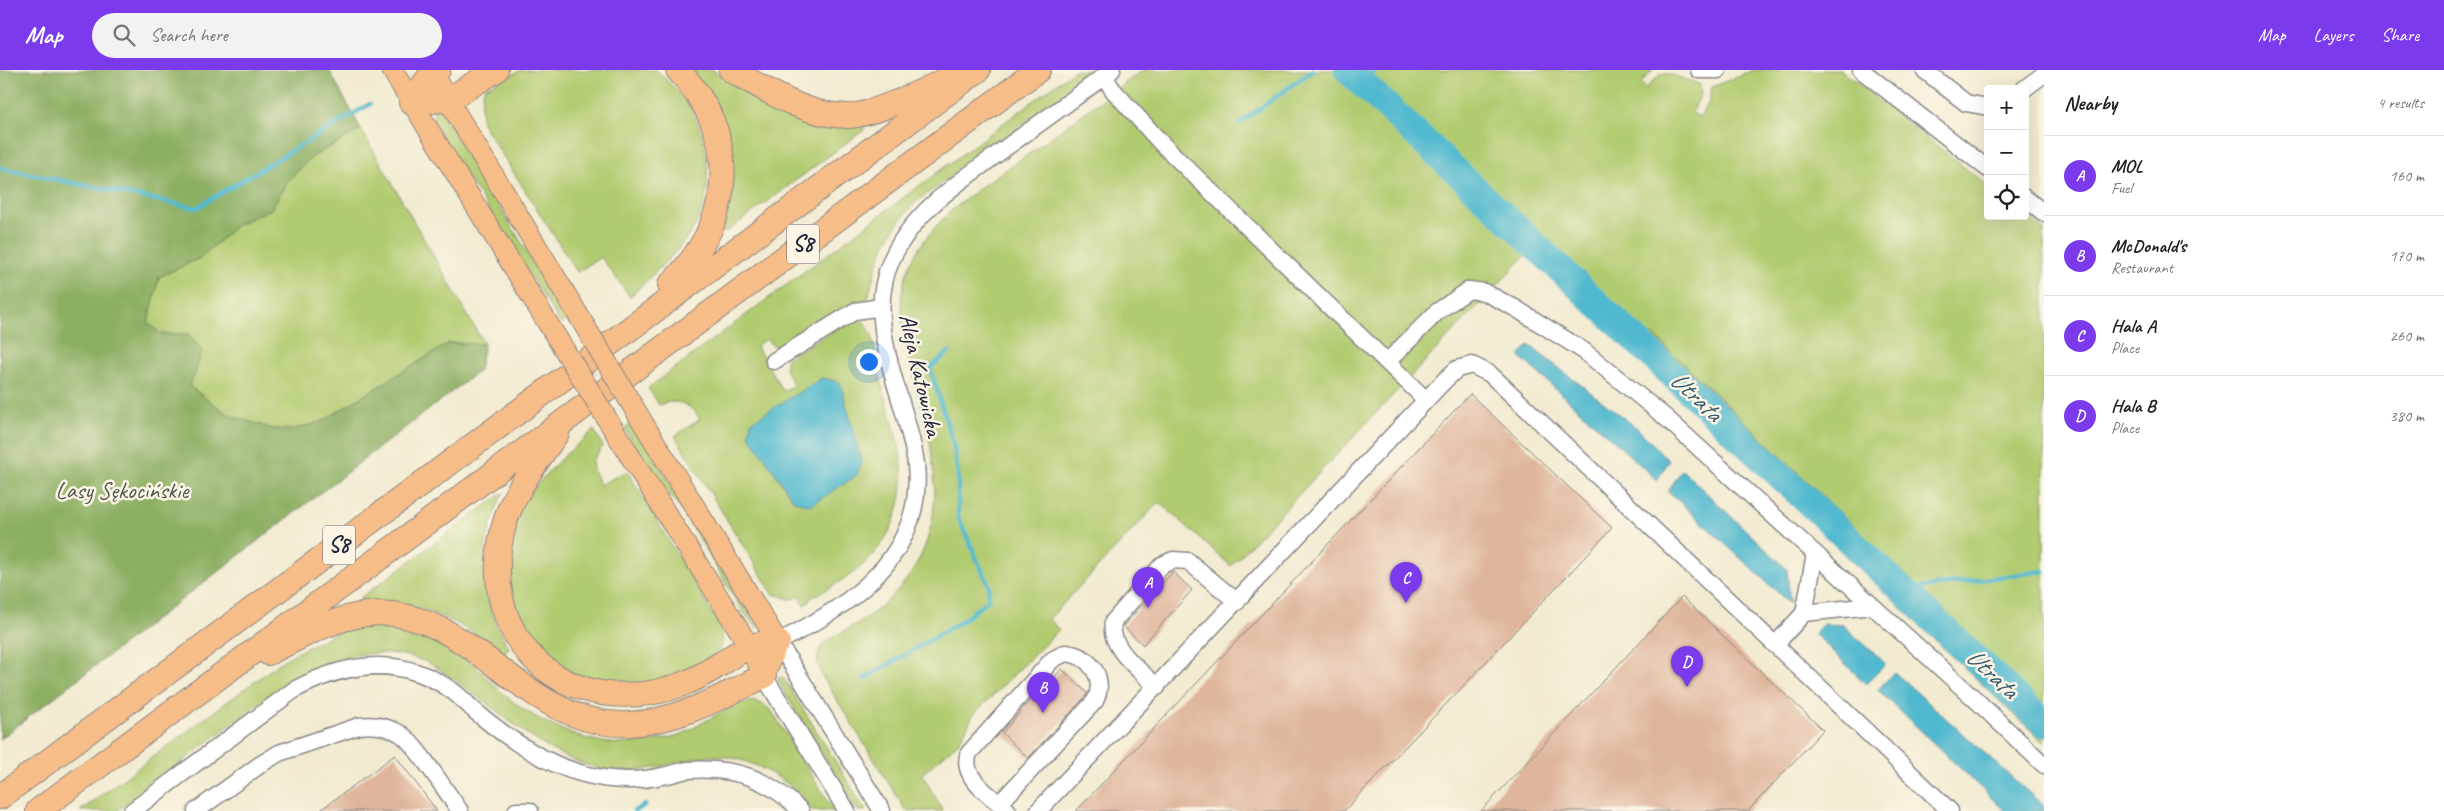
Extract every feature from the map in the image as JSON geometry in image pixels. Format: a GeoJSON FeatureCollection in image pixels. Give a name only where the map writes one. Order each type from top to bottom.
{"type":"FeatureCollection","features":[{"type":"Feature","properties":{"kind":"highway"},"geometry":{"type":"LineString","coordinates":[[411,102],[448,100],[496,70]]}},
{"type":"Feature","properties":{"kind":"highway"},"geometry":{"type":"LineString","coordinates":[[623,333],[688,267],[714,224],[722,191],[722,149],[718,132],[695,88],[678,70]]}},
{"type":"Feature","properties":{"kind":"highway"},"geometry":{"type":"LineString","coordinates":[[731,70],[780,98],[822,113],[850,116],[873,110],[968,70]]}},
{"type":"Feature","properties":{"kind":"highway","name":"S8"},"geometry":{"type":"LineString","coordinates":[[0,797],[978,70]]}},
{"type":"Feature","properties":{"kind":"highway","name":"S8"},"geometry":{"type":"LineString","coordinates":[[38,811],[567,417],[1038,70]]}},
{"type":"Feature","properties":{"kind":"highway"},"geometry":{"type":"LineString","coordinates":[[411,102],[434,71]]}},
{"type":"Feature","properties":{"kind":"highway"},"geometry":{"type":"LineString","coordinates":[[567,417],[520,488],[503,528],[498,564],[500,593],[518,640],[533,658],[558,679],[612,696],[650,693],[683,686],[749,646],[778,642]]}},
{"type":"Feature","properties":{"kind":"highway"},"geometry":{"type":"LineString","coordinates":[[223,674],[344,619],[367,614],[387,614],[405,616],[445,630],[524,688],[562,711],[605,723],[644,723],[672,717],[692,711],[764,676]]}},
{"type":"Feature","properties":{"kind":"main road"},"geometry":{"type":"LineString","coordinates":[[392,70],[749,646],[764,676]]}},
{"type":"Feature","properties":{"kind":"main road"},"geometry":{"type":"LineString","coordinates":[[434,71],[448,100],[778,642],[764,676]]}},
{"type":"Feature","properties":{"kind":"street"},"geometry":{"type":"LineString","coordinates":[[1699,70],[1718,70]]}},
{"type":"Feature","properties":{"kind":"street"},"geometry":{"type":"LineString","coordinates":[[1861,70],[1984,166]]}},
{"type":"Feature","properties":{"kind":"street"},"geometry":{"type":"LineString","coordinates":[[1924,70],[1966,103],[1984,106]]}},
{"type":"Feature","properties":{"kind":"street"},"geometry":{"type":"LineString","coordinates":[[1108,73],[1113,90],[1162,144],[1426,400]]}},
{"type":"Feature","properties":{"kind":"street","name":"Aleja Katowicka"},"geometry":{"type":"LineString","coordinates":[[778,642],[814,623],[866,587],[892,558],[904,539],[910,522],[916,480],[914,454],[886,350],[881,307],[884,284],[899,242],[913,224],[968,176],[1108,73]]}},
{"type":"Feature","properties":{"kind":"street"},"geometry":{"type":"LineString","coordinates":[[2029,85],[2044,74]]}},
{"type":"Feature","properties":{"kind":"street"},"geometry":{"type":"LineString","coordinates":[[2029,201],[2044,213]]}},
{"type":"Feature","properties":{"kind":"street"},"geometry":{"type":"LineString","coordinates":[[1387,362],[1438,311],[1469,290],[1484,292],[1515,308],[1584,351],[1665,417],[2044,765]]}},
{"type":"Feature","properties":{"kind":"street"},"geometry":{"type":"LineString","coordinates":[[774,361],[855,311],[881,307]]}},
{"type":"Feature","properties":{"kind":"street"},"geometry":{"type":"LineString","coordinates":[[1038,811],[1158,687],[1426,400],[1457,369],[1472,364],[1490,374],[1950,811]]}},
{"type":"Feature","properties":{"kind":"street"},"geometry":{"type":"LineString","coordinates":[[1775,645],[1804,613],[1815,554]]}},
{"type":"Feature","properties":{"kind":"street"},"geometry":{"type":"LineString","coordinates":[[1158,687],[1122,651],[1112,635],[1111,629],[1113,622],[1162,565],[1173,560],[1188,561],[1237,602]]}},
{"type":"Feature","properties":{"kind":"street"},"geometry":{"type":"LineString","coordinates":[[1804,613],[1872,606]]}},
{"type":"Feature","properties":{"kind":"street"},"geometry":{"type":"LineString","coordinates":[[778,642],[882,811]]}},
{"type":"Feature","properties":{"kind":"street"},"geometry":{"type":"LineString","coordinates":[[1065,653],[1079,656],[1098,673],[1100,678],[1100,690],[1096,701],[1004,807],[969,773],[967,766],[969,753],[1052,660],[1065,653]]}},
{"type":"Feature","properties":{"kind":"street"},"geometry":{"type":"LineString","coordinates":[[132,811],[294,690],[314,679],[344,669],[388,666],[416,670],[451,690],[477,713],[546,760],[583,774],[612,780],[661,777],[687,770],[739,773],[763,782],[783,793],[801,811]]}},
{"type":"Feature","properties":{"kind":"street"},"geometry":{"type":"LineString","coordinates":[[764,676],[847,811]]}},
{"type":"Feature","properties":{"kind":"street"},"geometry":{"type":"LineString","coordinates":[[196,811],[279,753],[359,726],[372,725],[382,726],[403,735],[460,811]]}},
{"type":"Feature","properties":{"kind":"street"},"geometry":{"type":"LineString","coordinates":[[516,811],[530,811]]}},
{"type":"Feature","properties":{"kind":"green space","name":"Lasy Sękocińskie"},"geometry":{"type":"Polygon","coordinates":[[[0,70],[329,70],[361,129],[312,157],[289,179],[271,209],[238,224],[200,258],[159,277],[148,323],[161,334],[188,334],[202,350],[189,386],[229,415],[273,429],[291,430],[321,422],[449,343],[484,344],[479,371],[0,739],[0,70]]]}},
{"type":"Feature","properties":{"kind":"green space"},"geometry":{"type":"Polygon","coordinates":[[[521,70],[656,70],[684,98],[691,109],[702,135],[707,164],[708,179],[703,207],[692,231],[684,241],[667,261],[630,297],[601,257],[577,272],[482,123],[481,105],[484,88],[521,70]]]}},
{"type":"Feature","properties":{"kind":"green space"},"geometry":{"type":"Polygon","coordinates":[[[684,70],[713,70],[734,85],[778,109],[818,123],[863,123],[864,130],[726,232],[722,232],[720,227],[728,190],[684,70]]]}},
{"type":"Feature","properties":{"kind":"green space"},"geometry":{"type":"Polygon","coordinates":[[[1075,70],[1097,70],[916,202],[905,214],[884,246],[868,298],[784,346],[773,346],[766,339],[756,346],[783,391],[794,385],[785,369],[787,358],[856,317],[863,321],[873,340],[878,371],[898,442],[902,467],[901,497],[892,525],[886,538],[861,567],[809,599],[809,602],[804,605],[800,597],[790,599],[773,594],[675,436],[700,419],[692,409],[682,403],[671,402],[659,405],[648,388],[1075,70]]]}},
{"type":"Feature","properties":{"kind":"green space"},"geometry":{"type":"Polygon","coordinates":[[[1143,70],[1653,70],[1641,83],[1646,88],[1661,74],[1670,74],[1699,84],[1701,94],[1692,113],[1700,117],[1709,102],[1712,87],[1754,70],[1841,70],[1984,183],[1984,220],[2029,220],[2029,218],[2044,230],[2044,743],[1527,254],[1231,566],[1159,502],[1049,619],[1059,630],[974,714],[959,742],[922,774],[943,811],[906,811],[822,676],[818,654],[825,642],[873,613],[904,582],[921,555],[931,526],[934,496],[933,466],[928,434],[908,358],[901,319],[902,293],[909,267],[931,231],[946,216],[980,187],[1143,70]],[[1652,334],[1872,544],[1872,543],[1652,334]]]}},
{"type":"Feature","properties":{"kind":"green space"},"geometry":{"type":"Polygon","coordinates":[[[433,105],[438,106],[568,319],[561,324],[443,138],[434,121],[433,105]]]}},
{"type":"Feature","properties":{"kind":"green space"},"geometry":{"type":"Polygon","coordinates":[[[361,129],[484,344],[449,343],[321,422],[291,430],[273,429],[229,415],[188,386],[196,371],[188,334],[161,334],[148,323],[159,277],[200,258],[238,224],[271,209],[289,179],[312,157],[361,129]]]}},
{"type":"Feature","properties":{"kind":"green space"},"geometry":{"type":"Polygon","coordinates":[[[633,422],[757,628],[743,612],[686,516],[642,458],[625,429],[633,422]]]}},
{"type":"Feature","properties":{"kind":"green space"},"geometry":{"type":"Polygon","coordinates":[[[594,430],[603,446],[592,461],[593,470],[600,485],[627,471],[722,630],[722,642],[715,657],[663,685],[602,687],[556,667],[513,620],[505,568],[520,502],[563,457],[594,430]]]}},
{"type":"Feature","properties":{"kind":"green space"},"geometry":{"type":"Polygon","coordinates":[[[503,493],[488,535],[483,571],[490,607],[509,648],[501,656],[471,632],[437,615],[400,605],[362,605],[360,598],[503,493]]]}},
{"type":"Feature","properties":{"kind":"green space"},"geometry":{"type":"Polygon","coordinates":[[[368,625],[390,626],[431,636],[458,650],[493,685],[521,708],[561,730],[603,742],[632,743],[674,737],[731,707],[750,701],[758,702],[771,710],[834,811],[813,811],[796,791],[776,776],[752,764],[727,757],[702,757],[652,768],[626,771],[601,769],[580,763],[543,745],[526,734],[434,666],[418,659],[386,653],[338,659],[293,677],[117,811],[80,811],[285,659],[339,631],[368,625]]]}},
{"type":"Feature","properties":{"kind":"green space"},"geometry":{"type":"Polygon","coordinates":[[[781,676],[866,811],[858,811],[783,690],[778,679],[781,676]]]}},
{"type":"Feature","properties":{"kind":"water"},"geometry":{"type":"Polygon","coordinates":[[[1529,345],[1638,429],[1669,461],[1657,480],[1519,356],[1529,345]]]}},
{"type":"Feature","properties":{"kind":"water"},"geometry":{"type":"Polygon","coordinates":[[[822,378],[840,382],[862,463],[856,476],[811,505],[794,501],[749,435],[751,422],[822,378]]]}},
{"type":"Feature","properties":{"kind":"water"},"geometry":{"type":"Polygon","coordinates":[[[1682,470],[1787,569],[1790,604],[1668,491],[1682,470]]]}},
{"type":"Feature","properties":{"kind":"water"},"geometry":{"type":"Polygon","coordinates":[[[1823,624],[1843,625],[1886,664],[1866,684],[1814,633],[1823,624]]]}},
{"type":"Feature","properties":{"kind":"water"},"geometry":{"type":"Polygon","coordinates":[[[1894,672],[2044,806],[2044,811],[2005,811],[1878,690],[1894,672]]]}},
{"type":"Feature","properties":{"kind":"building"},"geometry":{"type":"Polygon","coordinates":[[[1470,394],[1612,528],[1469,680],[1344,811],[1076,811],[1470,394]]]}},
{"type":"Feature","properties":{"kind":"building"},"geometry":{"type":"Polygon","coordinates":[[[1173,572],[1192,590],[1143,645],[1123,626],[1173,572]]]}},
{"type":"Feature","properties":{"kind":"building"},"geometry":{"type":"Polygon","coordinates":[[[1682,597],[1823,730],[1748,811],[1481,811],[1682,597]]]}},
{"type":"Feature","properties":{"kind":"building"},"geometry":{"type":"Polygon","coordinates":[[[1062,669],[1087,693],[1086,696],[1028,758],[1002,733],[1047,681],[1049,683],[1062,669]]]}},
{"type":"Feature","properties":{"kind":"building"},"geometry":{"type":"Polygon","coordinates":[[[395,755],[437,811],[319,811],[395,755]]]}},
{"type":"Feature","properties":{"kind":"waterway"},"geometry":{"type":"LineString","coordinates":[[1240,123],[1313,70]]}},
{"type":"Feature","properties":{"kind":"waterway","name":"Utrata"},"geometry":{"type":"LineString","coordinates":[[1348,70],[2044,723]]}},
{"type":"Feature","properties":{"kind":"waterway"},"geometry":{"type":"LineString","coordinates":[[1361,82],[1377,70]]}},
{"type":"Feature","properties":{"kind":"waterway"},"geometry":{"type":"LineString","coordinates":[[0,168],[196,208],[370,104]]}},
{"type":"Feature","properties":{"kind":"waterway"},"geometry":{"type":"LineString","coordinates":[[864,679],[962,621],[988,600],[989,586],[958,517],[958,474],[953,443],[930,368],[949,352]]}},
{"type":"Feature","properties":{"kind":"waterway"},"geometry":{"type":"LineString","coordinates":[[1904,590],[2044,571]]}},
{"type":"Feature","properties":{"kind":"waterway"},"geometry":{"type":"LineString","coordinates":[[634,811],[645,805]]}},
{"type":"Feature","properties":{"kind":"place","name":"Hala A"},"geometry":{"type":"Point","coordinates":[1406,603]}},
{"type":"Feature","properties":{"kind":"place","name":"MOL"},"geometry":{"type":"Point","coordinates":[1148,608]}},
{"type":"Feature","properties":{"kind":"place","name":"Hala B"},"geometry":{"type":"Point","coordinates":[1687,687]}},
{"type":"Feature","properties":{"kind":"place","name":"McDonald's"},"geometry":{"type":"Point","coordinates":[1043,713]}}]}
